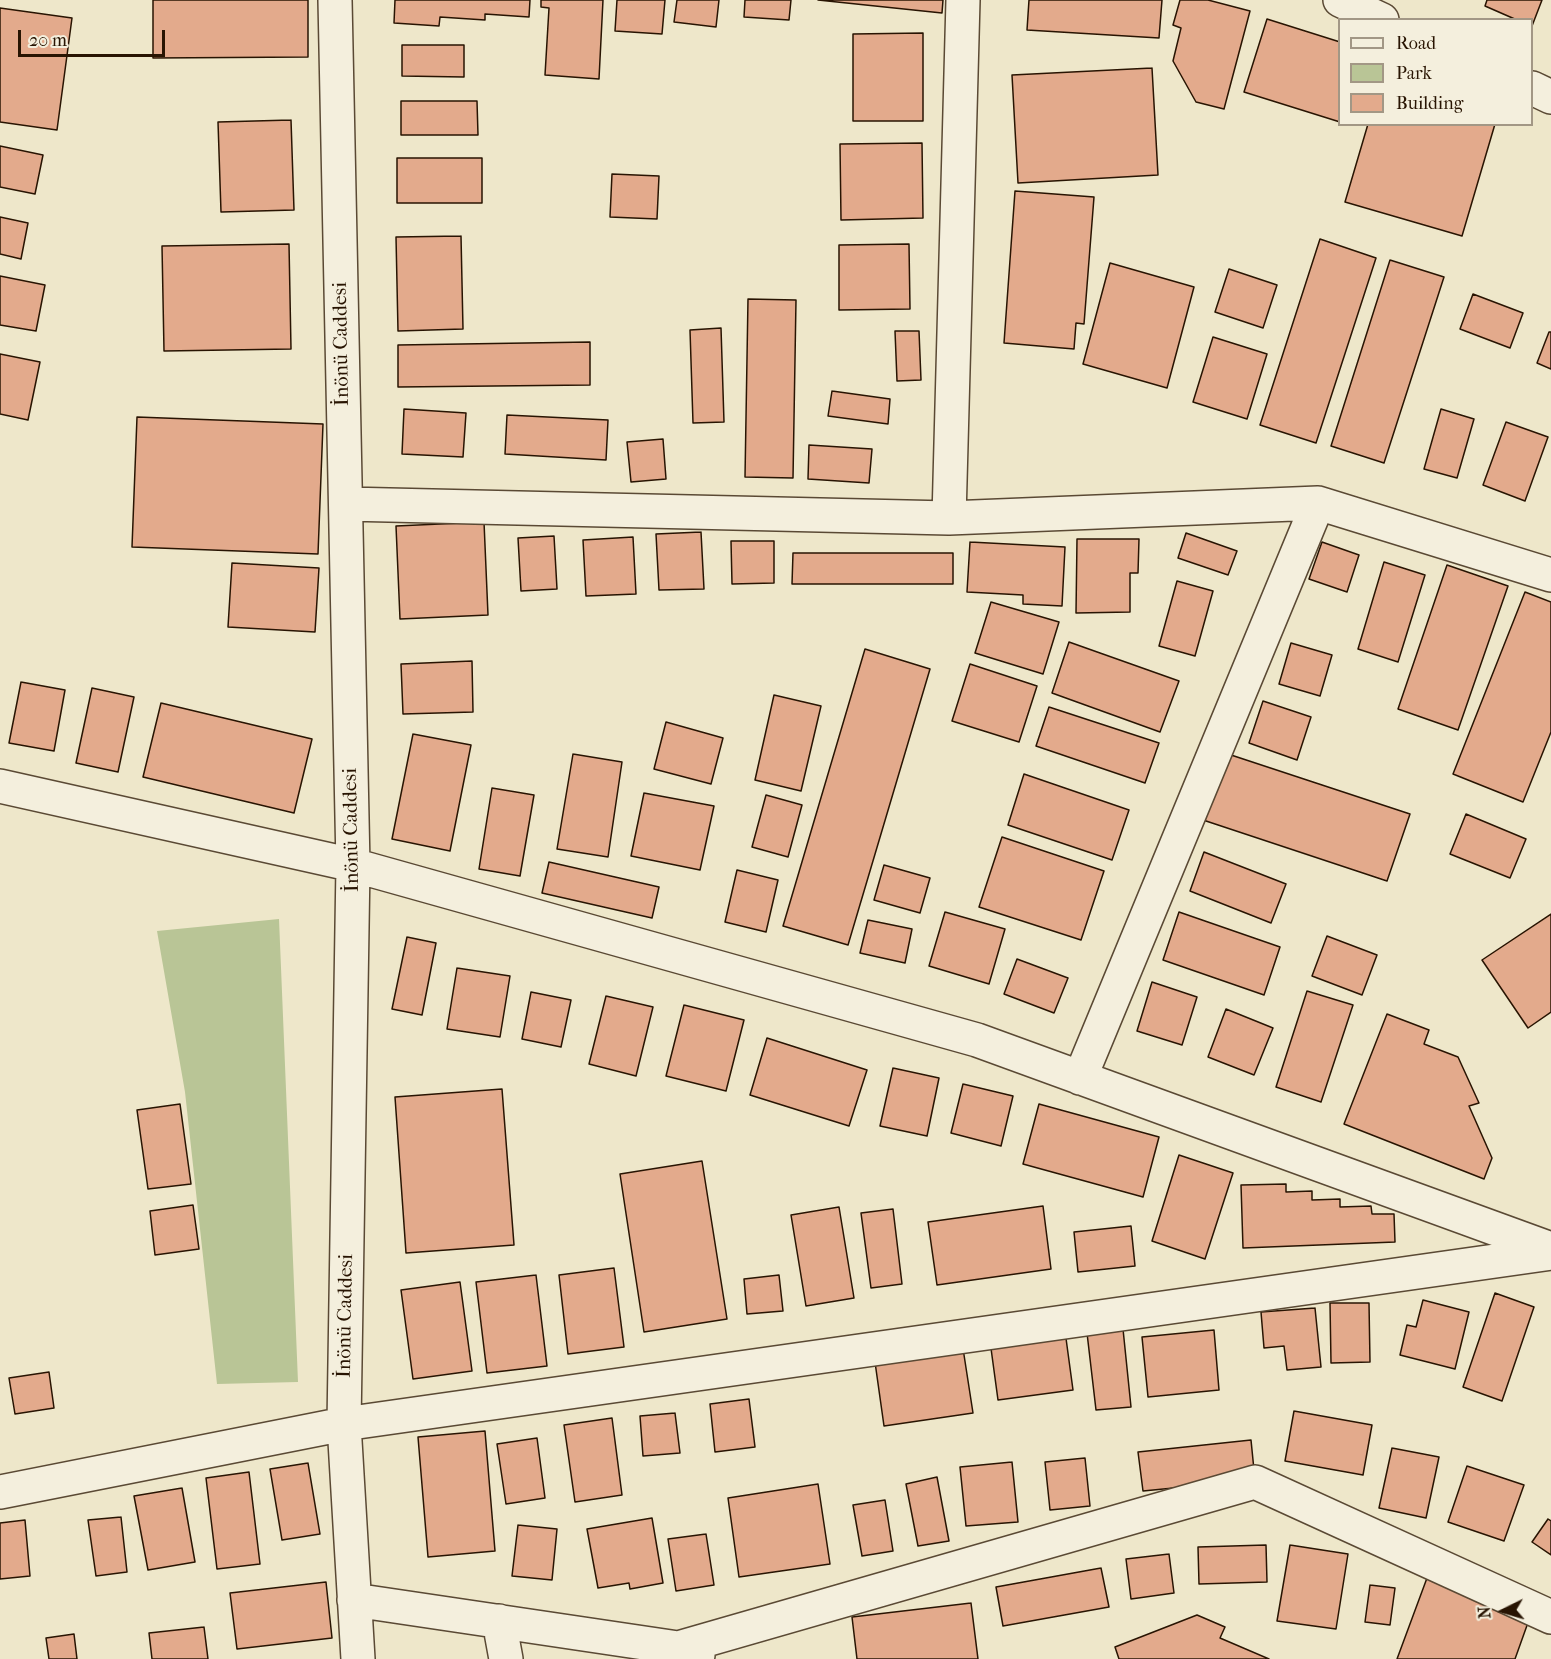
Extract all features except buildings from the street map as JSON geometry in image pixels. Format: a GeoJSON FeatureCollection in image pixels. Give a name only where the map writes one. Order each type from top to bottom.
{"type":"FeatureCollection","features":[{"type":"Feature","properties":{"kind":"street","name":"İnönü Caddesi"},"geometry":{"type":"LineString","coordinates":[[335,0],[353,865],[344,1424],[358,1659]]}},
{"type":"Feature","properties":{"kind":"street"},"geometry":{"type":"LineString","coordinates":[[949,518],[963,0]]}},
{"type":"Feature","properties":{"kind":"street"},"geometry":{"type":"LineString","coordinates":[[1340,0],[1378,18]]}},
{"type":"Feature","properties":{"kind":"street"},"geometry":{"type":"LineString","coordinates":[[1533,88],[1551,97]]}},
{"type":"Feature","properties":{"kind":"street"},"geometry":{"type":"LineString","coordinates":[[346,504],[949,518],[1318,503],[1551,575]]}},
{"type":"Feature","properties":{"kind":"street"},"geometry":{"type":"LineString","coordinates":[[1080,1078],[1318,503]]}},
{"type":"Feature","properties":{"kind":"street"},"geometry":{"type":"LineString","coordinates":[[0,786],[353,865],[977,1040],[1551,1251]]}},
{"type":"Feature","properties":{"kind":"street"},"geometry":{"type":"LineString","coordinates":[[0,1492],[344,1424],[1551,1251]]}},
{"type":"Feature","properties":{"kind":"street"},"geometry":{"type":"LineString","coordinates":[[679,1653],[1256,1482],[1551,1617]]}},
{"type":"Feature","properties":{"kind":"street"},"geometry":{"type":"LineString","coordinates":[[354,1600],[499,1621],[708,1659]]}},
{"type":"Feature","properties":{"kind":"street"},"geometry":{"type":"LineString","coordinates":[[499,1621],[506,1659]]}},
{"type":"Feature","properties":{"kind":"green space"},"geometry":{"type":"Polygon","coordinates":[[[279,919],[298,1382],[217,1384],[185,1092],[157,931],[279,919]]]}}]}
